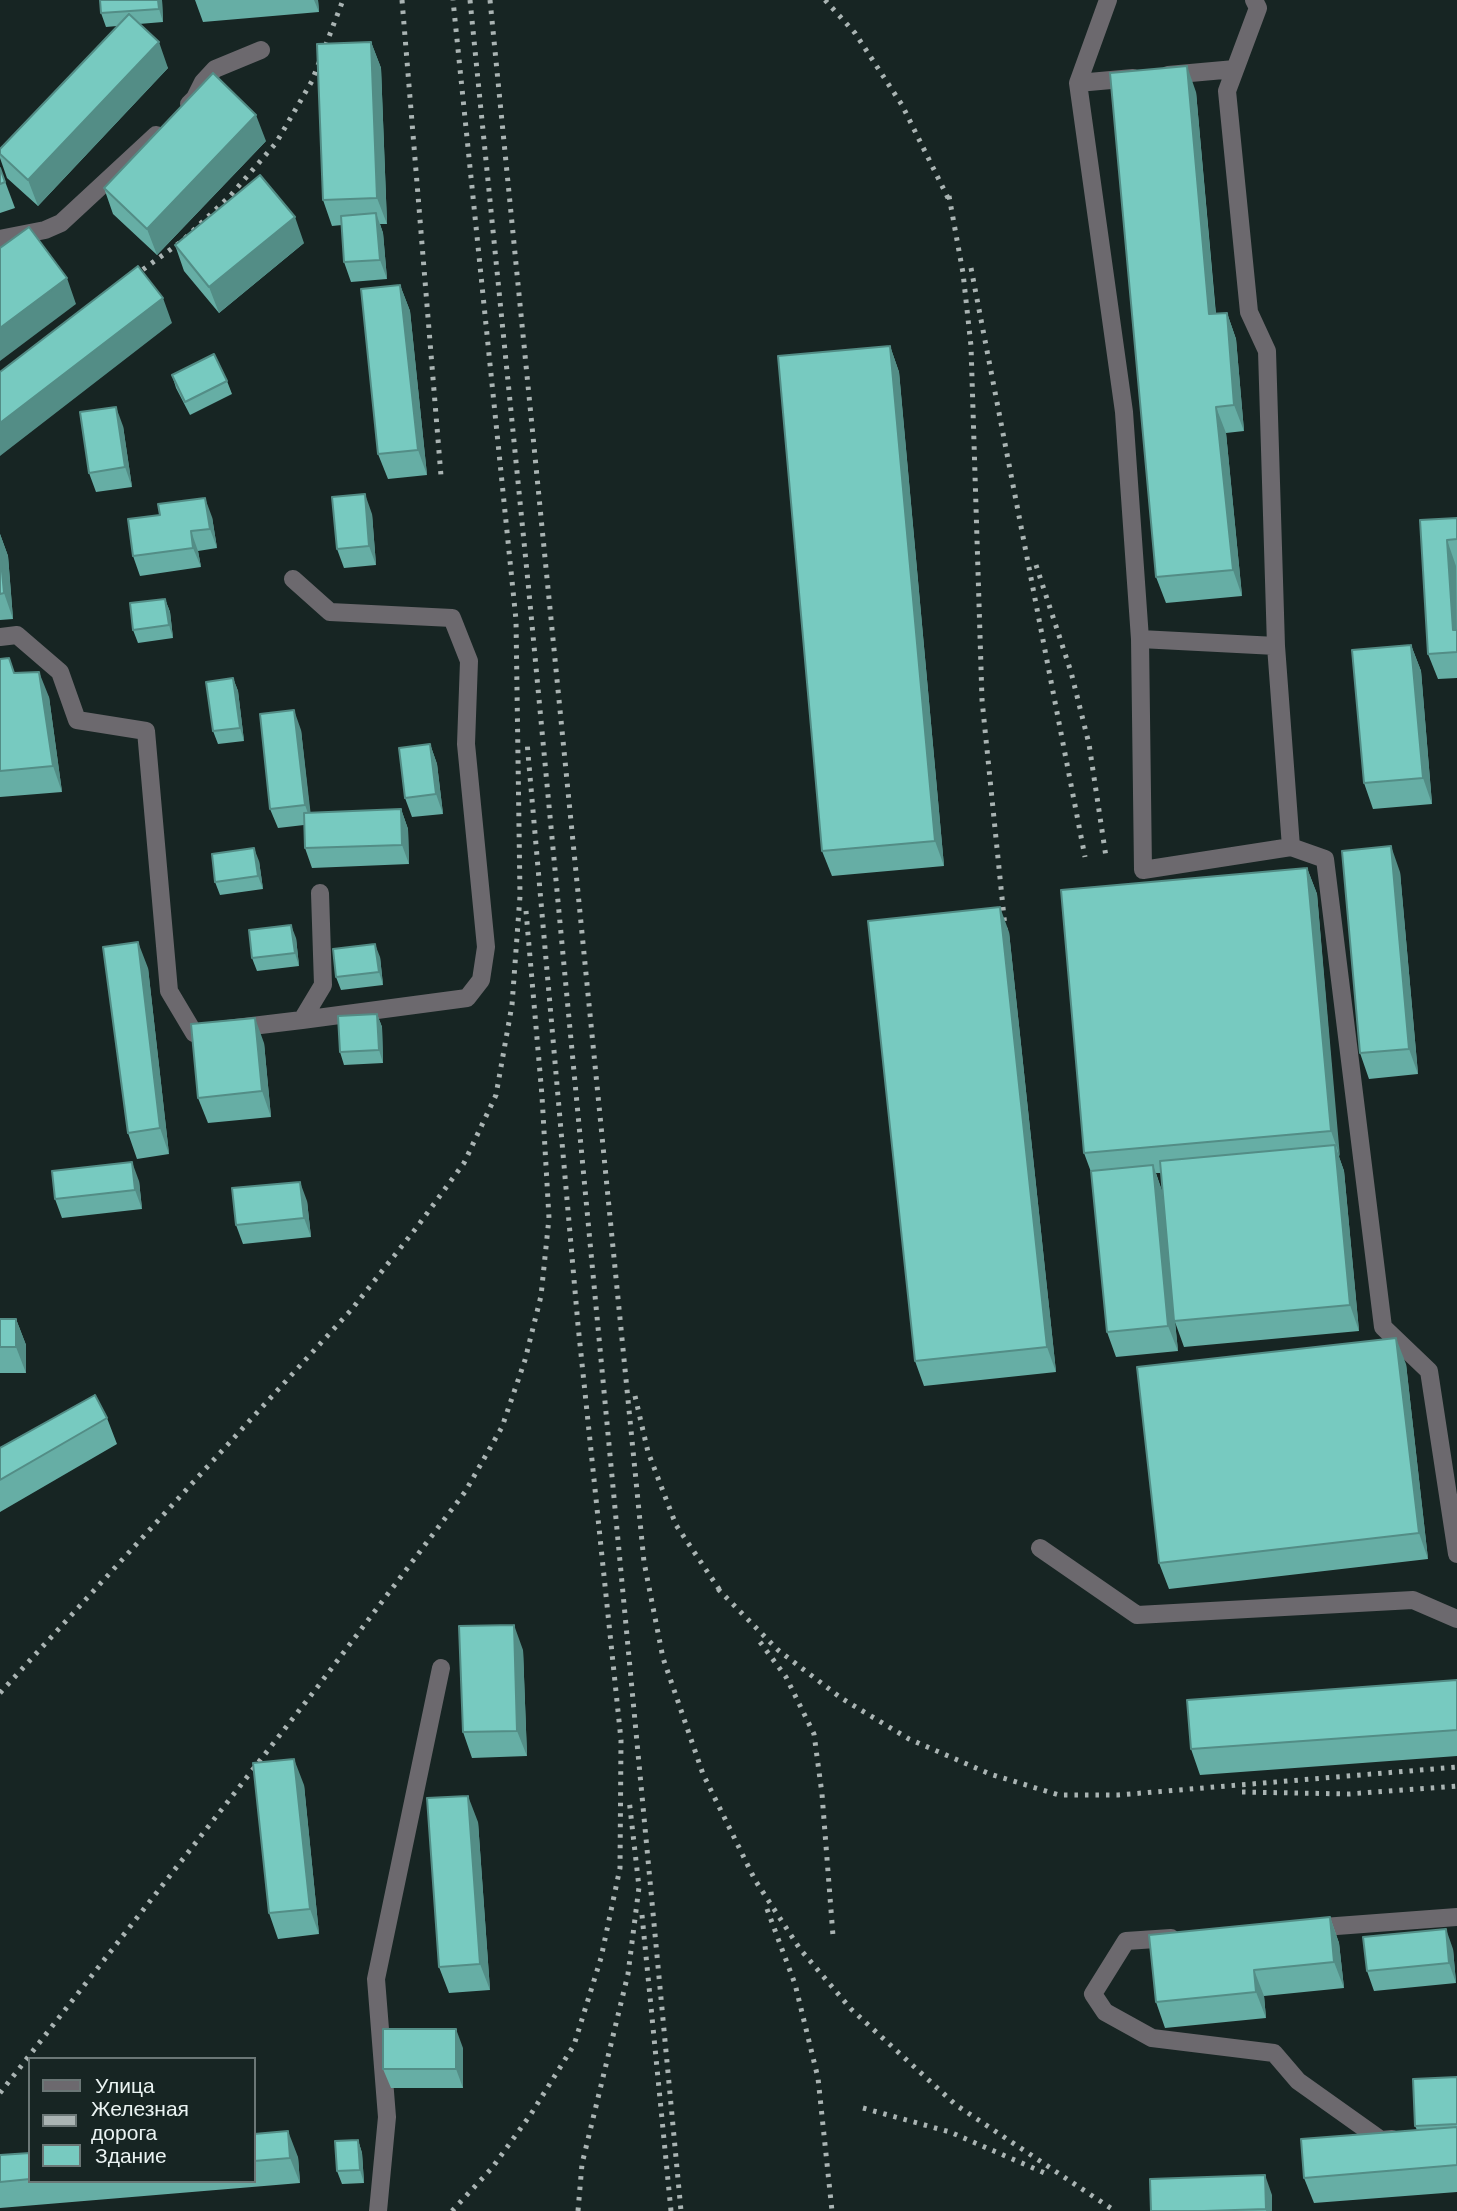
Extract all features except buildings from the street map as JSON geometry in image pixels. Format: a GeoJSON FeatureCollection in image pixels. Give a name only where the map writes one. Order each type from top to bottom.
{"type":"FeatureCollection","features":[{"type":"Feature","properties":{"kind":"street"},"geometry":{"type":"LineString","coordinates":[[1108,0],[1077,83],[1124,412],[1140,639],[1143,870],[1291,847],[1325,859],[1383,1327],[1429,1371],[1457,1554]]}},
{"type":"Feature","properties":{"kind":"street"},"geometry":{"type":"LineString","coordinates":[[1254,0],[1258,8],[1227,91],[1249,312],[1267,351],[1276,646],[1291,847]]}},
{"type":"Feature","properties":{"kind":"street"},"geometry":{"type":"LineString","coordinates":[[0,239],[46,230],[61,223],[195,98],[203,82],[215,69],[261,50]]}},
{"type":"Feature","properties":{"kind":"street"},"geometry":{"type":"LineString","coordinates":[[1077,83],[1235,69]]}},
{"type":"Feature","properties":{"kind":"street"},"geometry":{"type":"LineString","coordinates":[[0,637],[18,635],[61,673],[77,720],[146,731],[169,991],[194,1033],[467,998],[481,981],[486,947],[466,744],[470,661],[453,618],[330,612],[293,579]]}},
{"type":"Feature","properties":{"kind":"street"},"geometry":{"type":"LineString","coordinates":[[1140,639],[1276,646]]}},
{"type":"Feature","properties":{"kind":"street"},"geometry":{"type":"LineString","coordinates":[[302,1020],[323,985],[320,893]]}},
{"type":"Feature","properties":{"kind":"street"},"geometry":{"type":"LineString","coordinates":[[1040,1548],[1137,1615],[1413,1600],[1457,1619]]}},
{"type":"Feature","properties":{"kind":"street"},"geometry":{"type":"LineString","coordinates":[[378,2211],[387,2117],[376,1979],[442,1668]]}},
{"type":"Feature","properties":{"kind":"street"},"geometry":{"type":"LineString","coordinates":[[1292,1929],[1457,1917]]}},
{"type":"Feature","properties":{"kind":"street"},"geometry":{"type":"LineString","coordinates":[[1195,1936],[1126,1941],[1093,1994],[1105,2012],[1152,2038],[1274,2053],[1298,2081],[1381,2140],[1406,2138]]}},
{"type":"Feature","properties":{"kind":"railway"},"geometry":{"type":"LineString","coordinates":[[126,282],[182,241],[230,196],[276,143],[312,81],[343,0]]}},
{"type":"Feature","properties":{"kind":"railway"},"geometry":{"type":"LineString","coordinates":[[402,0],[441,476]]}},
{"type":"Feature","properties":{"kind":"railway"},"geometry":{"type":"LineString","coordinates":[[0,1693],[352,1309],[464,1163],[496,1095],[512,1005],[520,896],[516,620],[453,0]]}},
{"type":"Feature","properties":{"kind":"railway"},"geometry":{"type":"LineString","coordinates":[[470,0],[528,582],[681,2211]]}},
{"type":"Feature","properties":{"kind":"railway"},"geometry":{"type":"LineString","coordinates":[[490,0],[644,1562],[663,1658],[703,1774],[755,1880],[800,1949],[851,2009],[956,2105],[1115,2211]]}},
{"type":"Feature","properties":{"kind":"railway"},"geometry":{"type":"LineString","coordinates":[[825,0],[855,33],[902,105],[951,204]]}},
{"type":"Feature","properties":{"kind":"railway"},"geometry":{"type":"LineString","coordinates":[[949,196],[963,273],[971,346],[982,700],[1006,937]]}},
{"type":"Feature","properties":{"kind":"railway"},"geometry":{"type":"LineString","coordinates":[[971,268],[1085,857]]}},
{"type":"Feature","properties":{"kind":"railway"},"geometry":{"type":"LineString","coordinates":[[1036,565],[1071,672],[1089,744],[1106,857]]}},
{"type":"Feature","properties":{"kind":"railway"},"geometry":{"type":"LineString","coordinates":[[452,2211],[492,2168],[531,2114],[574,2045],[601,1958],[620,1868],[621,1740],[578,1325],[527,742]]}},
{"type":"Feature","properties":{"kind":"railway"},"geometry":{"type":"LineString","coordinates":[[28,2057],[319,1685],[465,1492],[502,1427],[525,1360],[541,1296],[549,1218],[542,1096],[526,911]]}},
{"type":"Feature","properties":{"kind":"railway"},"geometry":{"type":"LineString","coordinates":[[635,1396],[648,1452],[676,1525],[723,1595]]}},
{"type":"Feature","properties":{"kind":"railway"},"geometry":{"type":"LineString","coordinates":[[718,1589],[778,1650],[841,1698],[909,1739],[990,1774],[1059,1795],[1118,1795],[1457,1767]]}},
{"type":"Feature","properties":{"kind":"railway"},"geometry":{"type":"LineString","coordinates":[[760,1642],[786,1677],[814,1734],[822,1794],[833,1936]]}},
{"type":"Feature","properties":{"kind":"railway"},"geometry":{"type":"LineString","coordinates":[[1242,1792],[1349,1794],[1457,1786]]}},
{"type":"Feature","properties":{"kind":"railway"},"geometry":{"type":"LineString","coordinates":[[578,2211],[582,2164],[628,1974],[639,1887],[629,1799]]}},
{"type":"Feature","properties":{"kind":"railway"},"geometry":{"type":"LineString","coordinates":[[767,1909],[795,1984],[818,2078],[832,2211]]}},
{"type":"Feature","properties":{"kind":"railway"},"geometry":{"type":"LineString","coordinates":[[642,1915],[671,2211]]}},
{"type":"Feature","properties":{"kind":"railway"},"geometry":{"type":"LineString","coordinates":[[0,2093],[28,2057]]}},
{"type":"Feature","properties":{"kind":"railway"},"geometry":{"type":"LineString","coordinates":[[863,2108],[950,2132],[1047,2174]]}}]}
